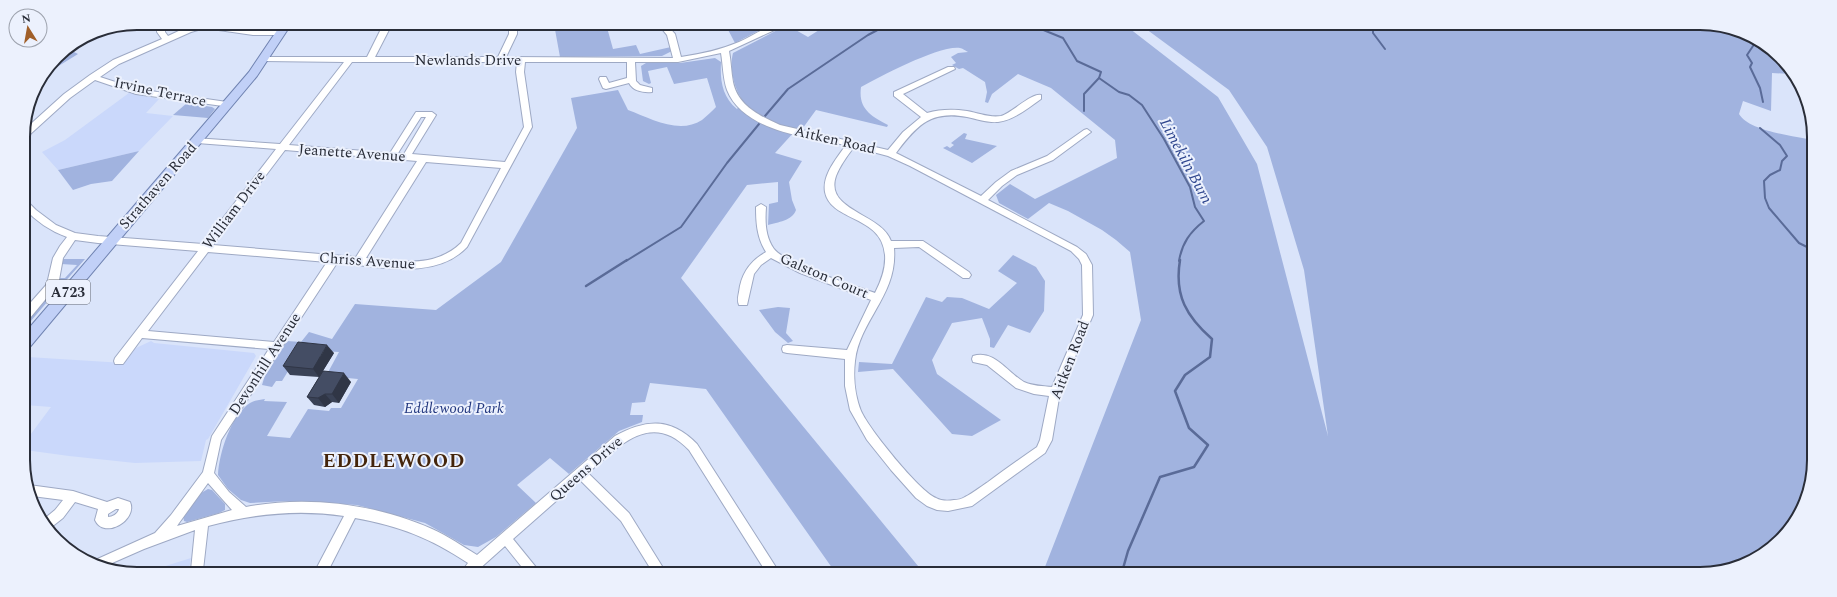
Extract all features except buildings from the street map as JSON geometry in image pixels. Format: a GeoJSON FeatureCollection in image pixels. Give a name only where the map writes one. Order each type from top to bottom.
{"type":"FeatureCollection","features":[{"type":"Feature","properties":{"kind":"main road","name":"Strathaven Road"},"geometry":{"type":"LineString","coordinates":[[30,337],[227,105],[264,59],[283,30]]}},
{"type":"Feature","properties":{"kind":"street"},"geometry":{"type":"LineString","coordinates":[[161,30],[166,39]]}},
{"type":"Feature","properties":{"kind":"street"},"geometry":{"type":"LineString","coordinates":[[31,125],[60,96],[71,94],[116,62],[188,30]]}},
{"type":"Feature","properties":{"kind":"street"},"geometry":{"type":"LineString","coordinates":[[235,30],[253,33],[281,33]]}},
{"type":"Feature","properties":{"kind":"street"},"geometry":{"type":"LineString","coordinates":[[369,60],[384,30]]}},
{"type":"Feature","properties":{"kind":"street"},"geometry":{"type":"LineString","coordinates":[[501,60],[513,34],[513,30]]}},
{"type":"Feature","properties":{"kind":"street"},"geometry":{"type":"LineString","coordinates":[[667,30],[671,34],[675,60]]}},
{"type":"Feature","properties":{"kind":"street","name":"Newlands Drive"},"geometry":{"type":"LineString","coordinates":[[264,59],[675,60],[711,55],[743,44],[768,30]]}},
{"type":"Feature","properties":{"kind":"street","name":"Aitken Road"},"geometry":{"type":"LineString","coordinates":[[726,50],[728,81],[731,90],[735,100],[748,112],[766,122],[787,129],[891,154],[1074,249],[1083,257],[1087,265],[1086,322],[1055,392],[1046,440],[1041,450],[968,502],[954,506],[940,506],[929,502],[920,494],[867,430],[857,416],[852,399],[850,382],[851,355]]}},
{"type":"Feature","properties":{"kind":"street","name":"William Drive"},"geometry":{"type":"LineString","coordinates":[[119,361],[350,59]]}},
{"type":"Feature","properties":{"kind":"street","name":"Chriss Avenue"},"geometry":{"type":"LineString","coordinates":[[30,208],[54,229],[73,236],[94,240],[111,240],[334,259],[425,265],[434,263],[460,250],[528,127],[520,72],[521,60]]}},
{"type":"Feature","properties":{"kind":"street"},"geometry":{"type":"LineString","coordinates":[[631,60],[631,80],[637,89],[649,90]]}},
{"type":"Feature","properties":{"kind":"street"},"geometry":{"type":"LineString","coordinates":[[925,116],[897,94],[951,69]]}},
{"type":"Feature","properties":{"kind":"street","name":"Irvine Terrace"},"geometry":{"type":"LineString","coordinates":[[93,77],[136,91],[227,105]]}},
{"type":"Feature","properties":{"kind":"street"},"geometry":{"type":"LineString","coordinates":[[603,79],[606,86],[631,80]]}},
{"type":"Feature","properties":{"kind":"street"},"geometry":{"type":"LineString","coordinates":[[891,154],[913,126],[925,116],[952,112],[989,119],[1000,119],[1010,115],[1038,97]]}},
{"type":"Feature","properties":{"kind":"street"},"geometry":{"type":"LineString","coordinates":[[392,156],[419,114],[432,115],[406,158]]}},
{"type":"Feature","properties":{"kind":"street"},"geometry":{"type":"LineString","coordinates":[[982,202],[999,184],[1014,174],[1050,158],[1087,132]]}},
{"type":"Feature","properties":{"kind":"street","name":"Jeanette Avenue"},"geometry":{"type":"LineString","coordinates":[[198,140],[506,165]]}},
{"type":"Feature","properties":{"kind":"street"},"geometry":{"type":"LineString","coordinates":[[787,349],[851,355],[877,298],[888,279],[890,266],[889,245],[882,232],[871,223],[834,202],[830,194],[830,180],[851,144]]}},
{"type":"Feature","properties":{"kind":"street"},"geometry":{"type":"LineString","coordinates":[[359,260],[423,159]]}},
{"type":"Feature","properties":{"kind":"street","name":"Galston Court"},"geometry":{"type":"LineString","coordinates":[[761,208],[762,233],[771,253],[791,265],[877,298]]}},
{"type":"Feature","properties":{"kind":"street"},"geometry":{"type":"LineString","coordinates":[[30,310],[54,280],[58,258],[63,248],[73,236]]}},
{"type":"Feature","properties":{"kind":"street"},"geometry":{"type":"LineString","coordinates":[[889,245],[920,244],[929,248],[966,275]]}},
{"type":"Feature","properties":{"kind":"street"},"geometry":{"type":"LineString","coordinates":[[743,302],[746,278],[750,270],[760,259],[771,253]]}},
{"type":"Feature","properties":{"kind":"street","name":"Devonhill Avenue"},"geometry":{"type":"LineString","coordinates":[[159,538],[176,519],[208,474],[216,439],[334,259]]}},
{"type":"Feature","properties":{"kind":"street"},"geometry":{"type":"LineString","coordinates":[[140,334],[277,346]]}},
{"type":"Feature","properties":{"kind":"street"},"geometry":{"type":"LineString","coordinates":[[977,359],[990,361],[1020,385],[1034,390],[1055,392]]}},
{"type":"Feature","properties":{"kind":"street","name":"Queens Drive"},"geometry":{"type":"LineString","coordinates":[[472,567],[619,439],[637,430],[660,428],[678,433],[693,447],[770,567]]}},
{"type":"Feature","properties":{"kind":"street"},"geometry":{"type":"LineString","coordinates":[[580,473],[625,517],[656,567]]}},
{"type":"Feature","properties":{"kind":"street"},"geometry":{"type":"LineString","coordinates":[[208,474],[217,488],[232,504],[245,513]]}},
{"type":"Feature","properties":{"kind":"street"},"geometry":{"type":"LineString","coordinates":[[35,491],[73,496],[107,507]]}},
{"type":"Feature","properties":{"kind":"street"},"geometry":{"type":"LineString","coordinates":[[50,522],[59,514],[73,496]]}},
{"type":"Feature","properties":{"kind":"street"},"geometry":{"type":"LineString","coordinates":[[104,561],[159,538],[202,524],[245,513],[274,508],[302,508],[352,512],[379,517],[410,526],[436,537],[478,562]]}},
{"type":"Feature","properties":{"kind":"street"},"geometry":{"type":"LineString","coordinates":[[323,567],[352,512]]}},
{"type":"Feature","properties":{"kind":"street"},"geometry":{"type":"LineString","coordinates":[[198,567],[202,524]]}},
{"type":"Feature","properties":{"kind":"street"},"geometry":{"type":"LineString","coordinates":[[506,539],[529,567]]}},
{"type":"Feature","properties":{"kind":"shaded area"},"geometry":{"type":"Polygon","coordinates":[[[129,93],[159,99],[146,113],[173,116],[139,151],[58,170],[42,152],[65,140],[129,93]]]}},
{"type":"Feature","properties":{"kind":"shaded area"},"geometry":{"type":"Polygon","coordinates":[[[151,341],[154,343],[254,353],[256,356],[208,439],[206,440],[201,461],[135,463],[30,451],[30,435],[51,407],[30,405],[30,357],[124,363],[136,348],[151,341]]]}},
{"type":"Feature","properties":{"kind":"shaded area"},"geometry":{"type":"Polygon","coordinates":[[[191,558],[190,567],[162,567],[191,558]]]}},
{"type":"Feature","properties":{"kind":"green space"},"geometry":{"type":"Polygon","coordinates":[[[555,30],[608,30],[613,49],[636,45],[640,54],[671,47],[672,51],[662,56],[560,57],[555,30]]]}},
{"type":"Feature","properties":{"kind":"green space"},"geometry":{"type":"Polygon","coordinates":[[[728,30],[758,30],[758,31],[735,43],[728,30]]]}},
{"type":"Feature","properties":{"kind":"green space","name":"Eddlewood Park"},"geometry":{"type":"Polygon","coordinates":[[[777,30],[796,30],[808,37],[819,30],[1131,30],[1218,97],[1257,164],[1328,436],[1304,270],[1267,147],[1229,90],[1147,30],[1700,30],[1714,31],[1741,38],[1759,48],[1770,57],[1785,74],[1772,73],[1771,111],[1743,101],[1739,114],[1744,120],[1761,129],[1807,139],[1807,460],[1806,474],[1799,501],[1789,519],[1765,545],[1741,559],[1721,565],[1707,567],[1045,567],[1141,320],[1130,252],[1102,230],[1068,211],[1049,203],[1028,219],[999,203],[996,195],[1010,184],[1035,199],[1117,158],[1115,140],[1051,88],[1018,74],[992,94],[988,103],[985,102],[987,92],[985,82],[963,68],[959,69],[952,65],[956,63],[951,57],[958,53],[968,52],[960,48],[950,48],[924,56],[861,87],[862,101],[867,111],[888,125],[887,127],[816,110],[800,132],[795,131],[775,153],[802,161],[789,182],[792,200],[796,210],[794,214],[788,219],[768,225],[769,204],[778,202],[778,182],[747,185],[681,278],[919,567],[831,567],[706,389],[650,383],[645,402],[632,403],[630,415],[643,415],[642,422],[619,431],[569,474],[550,458],[517,485],[536,503],[496,537],[478,547],[464,545],[425,523],[357,505],[287,501],[250,503],[241,500],[228,489],[218,475],[221,456],[227,435],[232,425],[237,416],[250,403],[265,399],[264,401],[287,402],[267,436],[290,438],[308,409],[329,411],[331,408],[341,408],[358,379],[326,376],[339,352],[301,350],[282,381],[276,381],[272,387],[262,385],[265,375],[287,341],[301,342],[309,332],[332,339],[355,304],[436,310],[501,262],[577,128],[571,98],[618,90],[628,110],[655,121],[674,126],[693,124],[702,120],[716,107],[707,78],[674,84],[667,67],[648,71],[651,83],[649,84],[643,81],[641,66],[646,63],[680,63],[715,58],[721,62],[721,75],[725,94],[737,109],[743,101],[737,91],[733,78],[733,53],[777,30]]]}},
{"type":"Feature","properties":{"kind":"green space"},"geometry":{"type":"Polygon","coordinates":[[[73,52],[78,54],[57,67],[61,61],[73,52]]]}},
{"type":"Feature","properties":{"kind":"green space"},"geometry":{"type":"Polygon","coordinates":[[[187,103],[212,107],[215,109],[208,118],[173,115],[187,103]]]}},
{"type":"Feature","properties":{"kind":"green space"},"geometry":{"type":"Polygon","coordinates":[[[964,133],[967,134],[965,139],[997,146],[972,163],[943,148],[947,146],[950,148],[954,145],[951,143],[964,133]]]}},
{"type":"Feature","properties":{"kind":"green space"},"geometry":{"type":"Polygon","coordinates":[[[139,151],[112,181],[91,184],[73,190],[58,170],[139,151]]]}},
{"type":"Feature","properties":{"kind":"green space"},"geometry":{"type":"Polygon","coordinates":[[[1013,255],[1036,267],[1045,281],[1044,311],[1030,333],[1008,325],[994,348],[990,347],[990,339],[982,318],[952,323],[932,360],[937,374],[1001,420],[972,436],[952,434],[893,369],[858,372],[859,362],[892,364],[926,297],[942,302],[947,297],[962,298],[989,309],[1017,283],[998,271],[1013,255]]]}},
{"type":"Feature","properties":{"kind":"green space"},"geometry":{"type":"Polygon","coordinates":[[[62,259],[85,259],[63,284],[57,284],[59,278],[65,278],[77,265],[61,264],[62,259]]]}},
{"type":"Feature","properties":{"kind":"green space"},"geometry":{"type":"Polygon","coordinates":[[[55,287],[60,287],[30,322],[30,316],[55,287]]]}},
{"type":"Feature","properties":{"kind":"green space"},"geometry":{"type":"Polygon","coordinates":[[[778,307],[790,308],[786,333],[793,341],[788,343],[775,332],[759,310],[778,307]]]}},
{"type":"Feature","properties":{"kind":"green space"},"geometry":{"type":"Polygon","coordinates":[[[208,489],[212,490],[225,504],[225,510],[187,522],[184,521],[183,516],[201,493],[208,489]]]}},
{"type":"Feature","properties":{"kind":"waterway"},"geometry":{"type":"LineString","coordinates":[[765,116],[788,89],[878,30]]}},
{"type":"Feature","properties":{"kind":"waterway","name":"Limekiln Burn"},"geometry":{"type":"LineString","coordinates":[[1043,30],[1063,38],[1077,61],[1101,72],[1099,78]]}},
{"type":"Feature","properties":{"kind":"waterway"},"geometry":{"type":"LineString","coordinates":[[1373,30],[1373,33],[1385,49]]}},
{"type":"Feature","properties":{"kind":"waterway"},"geometry":{"type":"LineString","coordinates":[[1754,45],[1747,55],[1752,63],[1750,67],[1760,88],[1763,102]]}},
{"type":"Feature","properties":{"kind":"waterway"},"geometry":{"type":"LineString","coordinates":[[1084,111],[1084,94],[1099,78]]}},
{"type":"Feature","properties":{"kind":"waterway","name":"Limekiln Burn"},"geometry":{"type":"LineString","coordinates":[[1099,78],[1119,92],[1129,95],[1142,105],[1164,139],[1190,187],[1195,207],[1204,221],[1187,238],[1179,261]]}},
{"type":"Feature","properties":{"kind":"waterway"},"geometry":{"type":"LineString","coordinates":[[626,261],[681,227],[727,163],[759,124]]}},
{"type":"Feature","properties":{"kind":"waterway"},"geometry":{"type":"LineString","coordinates":[[1760,128],[1780,145],[1787,156],[1782,161],[1780,170],[1770,175],[1764,181],[1765,198],[1769,208],[1799,243],[1807,247]]}},
{"type":"Feature","properties":{"kind":"waterway"},"geometry":{"type":"LineString","coordinates":[[586,286],[627,260]]}},
{"type":"Feature","properties":{"kind":"waterway","name":"Limekiln Burn"},"geometry":{"type":"LineString","coordinates":[[1123,567],[1128,551],[1160,477],[1194,467],[1208,445],[1189,428],[1175,391],[1185,375],[1210,357],[1212,339],[1203,331],[1189,314],[1184,305],[1179,284],[1180,260]]}},
{"type":"Feature","properties":{"kind":"district","name":"EDDLEWOOD"},"geometry":{"type":"Point","coordinates":[394,461]}}]}
